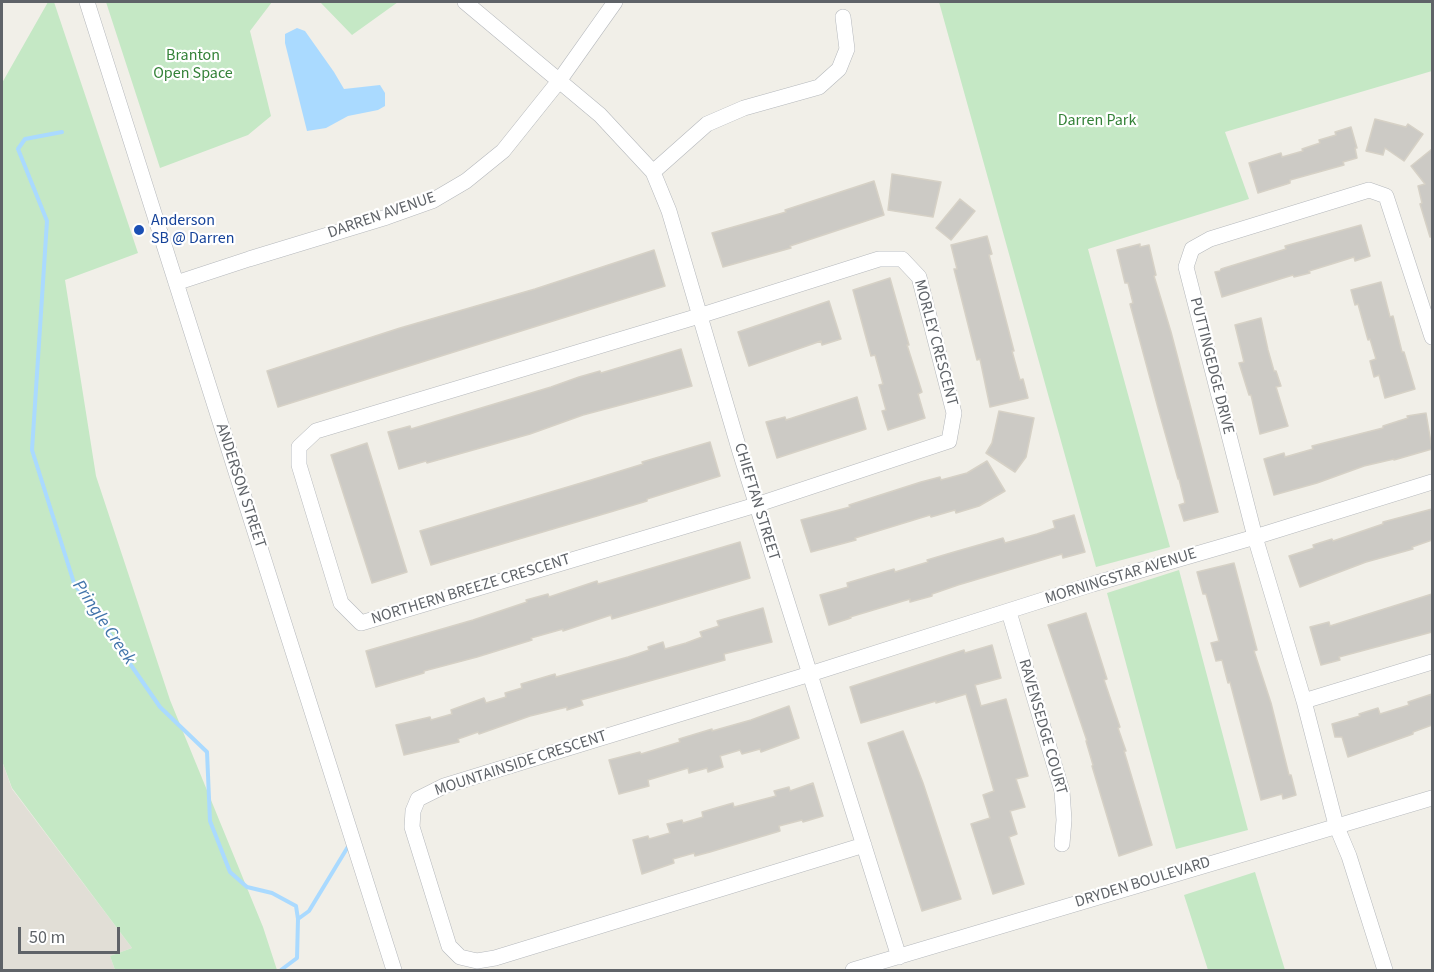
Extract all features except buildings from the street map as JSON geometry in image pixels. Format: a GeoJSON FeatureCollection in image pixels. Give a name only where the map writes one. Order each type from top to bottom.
{"type":"FeatureCollection","features":[{"type":"Feature","properties":{"kind":"street","name":"ANDERSON STREET"},"geometry":{"type":"LineString","coordinates":[[87,2],[394,970]]}},
{"type":"Feature","properties":{"kind":"street","name":"CHIEFTAN STREET"},"geometry":{"type":"LineString","coordinates":[[465,2],[600,115],[653,172],[669,211],[756,505],[899,957]]}},
{"type":"Feature","properties":{"kind":"street","name":"DARREN AVENUE"},"geometry":{"type":"LineString","coordinates":[[176,283],[387,218],[432,201],[466,181],[503,151],[559,81],[615,2]]}},
{"type":"Feature","properties":{"kind":"street"},"geometry":{"type":"LineString","coordinates":[[653,172],[707,124],[744,108],[819,87],[839,69],[848,49],[843,17]]}},
{"type":"Feature","properties":{"kind":"street","name":"PUTTINGEDGE DRIVE"},"geometry":{"type":"LineString","coordinates":[[1385,970],[1349,856],[1336,825],[1304,701],[1255,537],[1186,267],[1192,249],[1219,236],[1369,190],[1386,196],[1432,337]]}},
{"type":"Feature","properties":{"kind":"street","name":"MORLEY CRESCENT"},"geometry":{"type":"LineString","coordinates":[[699,316],[879,259],[902,259],[919,277],[954,414],[949,441],[756,505]]}},
{"type":"Feature","properties":{"kind":"street","name":"NORTHERN BREEZE CRESCENT"},"geometry":{"type":"LineString","coordinates":[[699,316],[316,431],[299,447],[298,465],[341,603],[361,623],[756,505]]}},
{"type":"Feature","properties":{"kind":"street","name":"MORNINGSTAR AVENUE"},"geometry":{"type":"LineString","coordinates":[[810,674],[1093,584],[1432,482]]}},
{"type":"Feature","properties":{"kind":"street","name":"RAVENSEDGE COURT"},"geometry":{"type":"LineString","coordinates":[[1009,612],[1062,791],[1064,820],[1062,844]]}},
{"type":"Feature","properties":{"kind":"street"},"geometry":{"type":"LineString","coordinates":[[1304,701],[1432,662]]}},
{"type":"Feature","properties":{"kind":"street","name":"MOUNTAINSIDE CRESCENT"},"geometry":{"type":"LineString","coordinates":[[810,674],[444,786],[418,799],[413,811],[412,827],[449,946],[460,957],[477,961],[495,958],[864,845]]}},
{"type":"Feature","properties":{"kind":"street","name":"DRYDEN BOULEVARD"},"geometry":{"type":"LineString","coordinates":[[853,970],[1432,798]]}},
{"type":"Feature","properties":{"kind":"shaded area"},"geometry":{"type":"Polygon","coordinates":[[[2,761],[12,789],[132,948],[110,956],[115,970],[2,970],[2,761]]]}},
{"type":"Feature","properties":{"kind":"green space"},"geometry":{"type":"Polygon","coordinates":[[[48,2],[54,2],[138,253],[65,280],[96,476],[170,700],[263,927],[277,970],[115,970],[110,956],[132,948],[12,788],[2,761],[2,83],[48,2]]]}},
{"type":"Feature","properties":{"kind":"green space","name":"Branton Open Space"},"geometry":{"type":"Polygon","coordinates":[[[106,2],[272,2],[250,31],[271,116],[248,135],[160,168],[106,2]]]}},
{"type":"Feature","properties":{"kind":"green space"},"geometry":{"type":"Polygon","coordinates":[[[320,2],[398,2],[352,35],[320,2]]]}},
{"type":"Feature","properties":{"kind":"green space","name":"Darren Park"},"geometry":{"type":"Polygon","coordinates":[[[939,2],[1432,2],[1432,71],[1225,132],[1249,199],[1088,249],[1170,547],[1096,567],[939,2]]]}},
{"type":"Feature","properties":{"kind":"green space"},"geometry":{"type":"Polygon","coordinates":[[[1179,570],[1248,830],[1176,849],[1107,593],[1179,570]]]}},
{"type":"Feature","properties":{"kind":"green space"},"geometry":{"type":"Polygon","coordinates":[[[1255,872],[1285,970],[1208,970],[1184,895],[1255,872]]]}},
{"type":"Feature","properties":{"kind":"water"},"geometry":{"type":"Polygon","coordinates":[[[297,28],[305,31],[344,89],[380,85],[385,93],[385,106],[378,110],[348,116],[326,128],[307,131],[285,43],[285,34],[297,28]]]}},
{"type":"Feature","properties":{"kind":"waterway","name":"Pringle Creek"},"geometry":{"type":"LineString","coordinates":[[62,132],[25,139],[18,149],[47,221],[32,450],[74,583],[160,707],[207,752],[210,821],[230,872],[247,887],[272,893],[296,906],[297,958],[281,970]]}},
{"type":"Feature","properties":{"kind":"waterway"},"geometry":{"type":"LineString","coordinates":[[298,919],[309,911],[349,845]]}},
{"type":"Feature","properties":{"kind":"place","name":"Anderson SB @ Darren"},"geometry":{"type":"Point","coordinates":[139,230]}}]}
